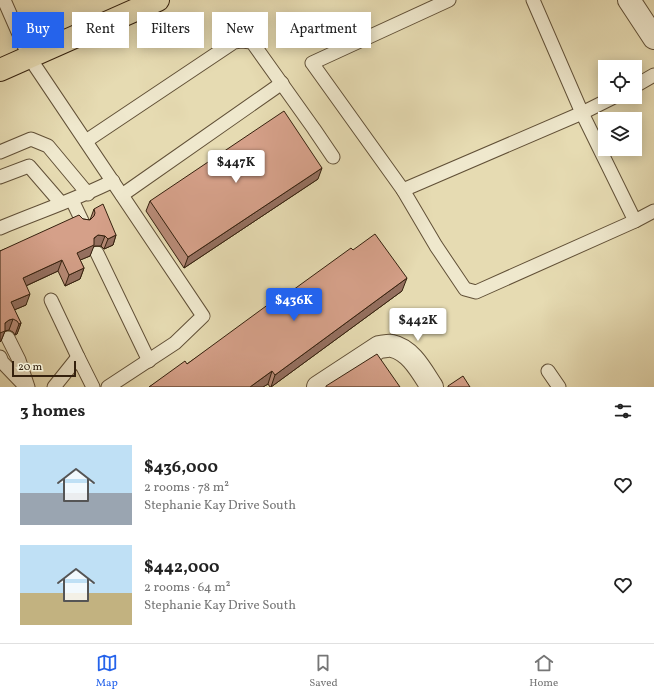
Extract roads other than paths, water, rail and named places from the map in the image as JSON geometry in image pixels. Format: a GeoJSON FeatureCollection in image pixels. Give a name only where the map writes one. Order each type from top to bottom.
{"type":"FeatureCollection","features":[{"type":"Feature","properties":{"kind":"main road"},"geometry":{"type":"LineString","coordinates":[[0,70],[158,0]]}},
{"type":"Feature","properties":{"kind":"street"},"geometry":{"type":"LineString","coordinates":[[629,0],[654,38]]}},
{"type":"Feature","properties":{"kind":"street"},"geometry":{"type":"LineString","coordinates":[[318,387],[379,347],[391,346],[400,349],[417,364],[432,387]]}},
{"type":"Feature","properties":{"kind":"lane"},"geometry":{"type":"LineString","coordinates":[[4,0],[29,57],[203,316],[175,343],[108,387]]}},
{"type":"Feature","properties":{"kind":"lane"},"geometry":{"type":"LineString","coordinates":[[449,0],[312,63],[403,190],[436,246],[465,288],[476,292],[654,211]]}},
{"type":"Feature","properties":{"kind":"lane"},"geometry":{"type":"LineString","coordinates":[[533,0],[582,113],[634,221]]}},
{"type":"Feature","properties":{"kind":"lane"},"geometry":{"type":"LineString","coordinates":[[86,140],[234,42],[241,41],[252,42],[282,83],[332,157]]}},
{"type":"Feature","properties":{"kind":"lane"},"geometry":{"type":"LineString","coordinates":[[642,82],[654,75]]}},
{"type":"Feature","properties":{"kind":"lane"},"geometry":{"type":"LineString","coordinates":[[122,195],[282,83]]}},
{"type":"Feature","properties":{"kind":"lane"},"geometry":{"type":"LineString","coordinates":[[403,190],[600,104]]}},
{"type":"Feature","properties":{"kind":"lane"},"geometry":{"type":"LineString","coordinates":[[0,152],[31,139],[48,146],[88,194]]}},
{"type":"Feature","properties":{"kind":"lane"},"geometry":{"type":"LineString","coordinates":[[0,177],[29,166],[66,201],[83,223]]}},
{"type":"Feature","properties":{"kind":"lane"},"geometry":{"type":"LineString","coordinates":[[0,228],[66,201],[88,194],[113,181]]}},
{"type":"Feature","properties":{"kind":"lane"},"geometry":{"type":"LineString","coordinates":[[97,253],[148,360]]}},
{"type":"Feature","properties":{"kind":"lane"},"geometry":{"type":"LineString","coordinates":[[52,300],[93,387]]}},
{"type":"Feature","properties":{"kind":"lane"},"geometry":{"type":"LineString","coordinates":[[8,338],[19,360],[27,387]]}},
{"type":"Feature","properties":{"kind":"lane"},"geometry":{"type":"LineString","coordinates":[[0,357],[2,362],[27,387]]}},
{"type":"Feature","properties":{"kind":"lane"},"geometry":{"type":"LineString","coordinates":[[54,387],[78,357]]}},
{"type":"Feature","properties":{"kind":"lane"},"geometry":{"type":"LineString","coordinates":[[548,371],[559,387]]}}]}
